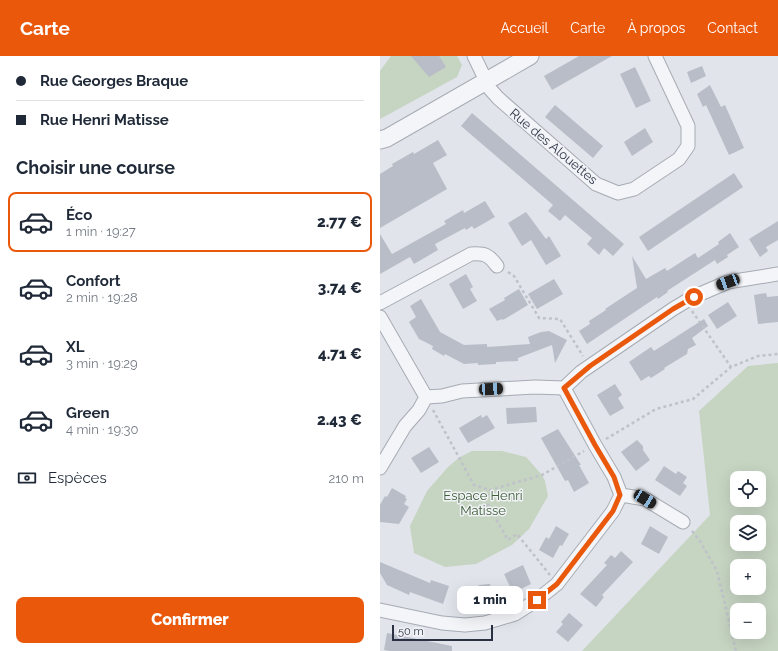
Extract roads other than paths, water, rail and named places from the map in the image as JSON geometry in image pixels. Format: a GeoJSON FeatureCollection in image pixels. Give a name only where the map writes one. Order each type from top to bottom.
{"type":"FeatureCollection","features":[{"type":"Feature","properties":{"kind":"street","name":"Rue des Alouettes"},"geometry":{"type":"LineString","coordinates":[[474,56],[490,89],[498,98],[596,184],[618,193],[634,189],[679,159],[688,146],[688,126],[655,56]]}},
{"type":"Feature","properties":{"kind":"street"},"geometry":{"type":"LineString","coordinates":[[382,141],[530,56]]}},
{"type":"Feature","properties":{"kind":"street"},"geometry":{"type":"LineString","coordinates":[[380,303],[471,254],[482,253],[492,259],[497,266]]}},
{"type":"Feature","properties":{"kind":"street"},"geometry":{"type":"LineString","coordinates":[[426,397],[442,396],[462,391],[534,387],[564,388],[590,366],[686,302],[709,289],[728,282],[778,274]]}},
{"type":"Feature","properties":{"kind":"street"},"geometry":{"type":"LineString","coordinates":[[380,317],[426,397]]}},
{"type":"Feature","properties":{"kind":"street"},"geometry":{"type":"LineString","coordinates":[[380,610],[465,625],[485,623],[515,614],[537,600],[557,584],[613,511],[620,495],[614,477],[564,388]]}},
{"type":"Feature","properties":{"kind":"street"},"geometry":{"type":"LineString","coordinates":[[380,468],[405,426],[419,410],[426,397]]}},
{"type":"Feature","properties":{"kind":"street"},"geometry":{"type":"LineString","coordinates":[[620,495],[645,499],[683,522]]}},
{"type":"Feature","properties":{"kind":"park label","name":"Espace Henri Matisse"},"geometry":{"type":"Point","coordinates":[483,502]}}]}
